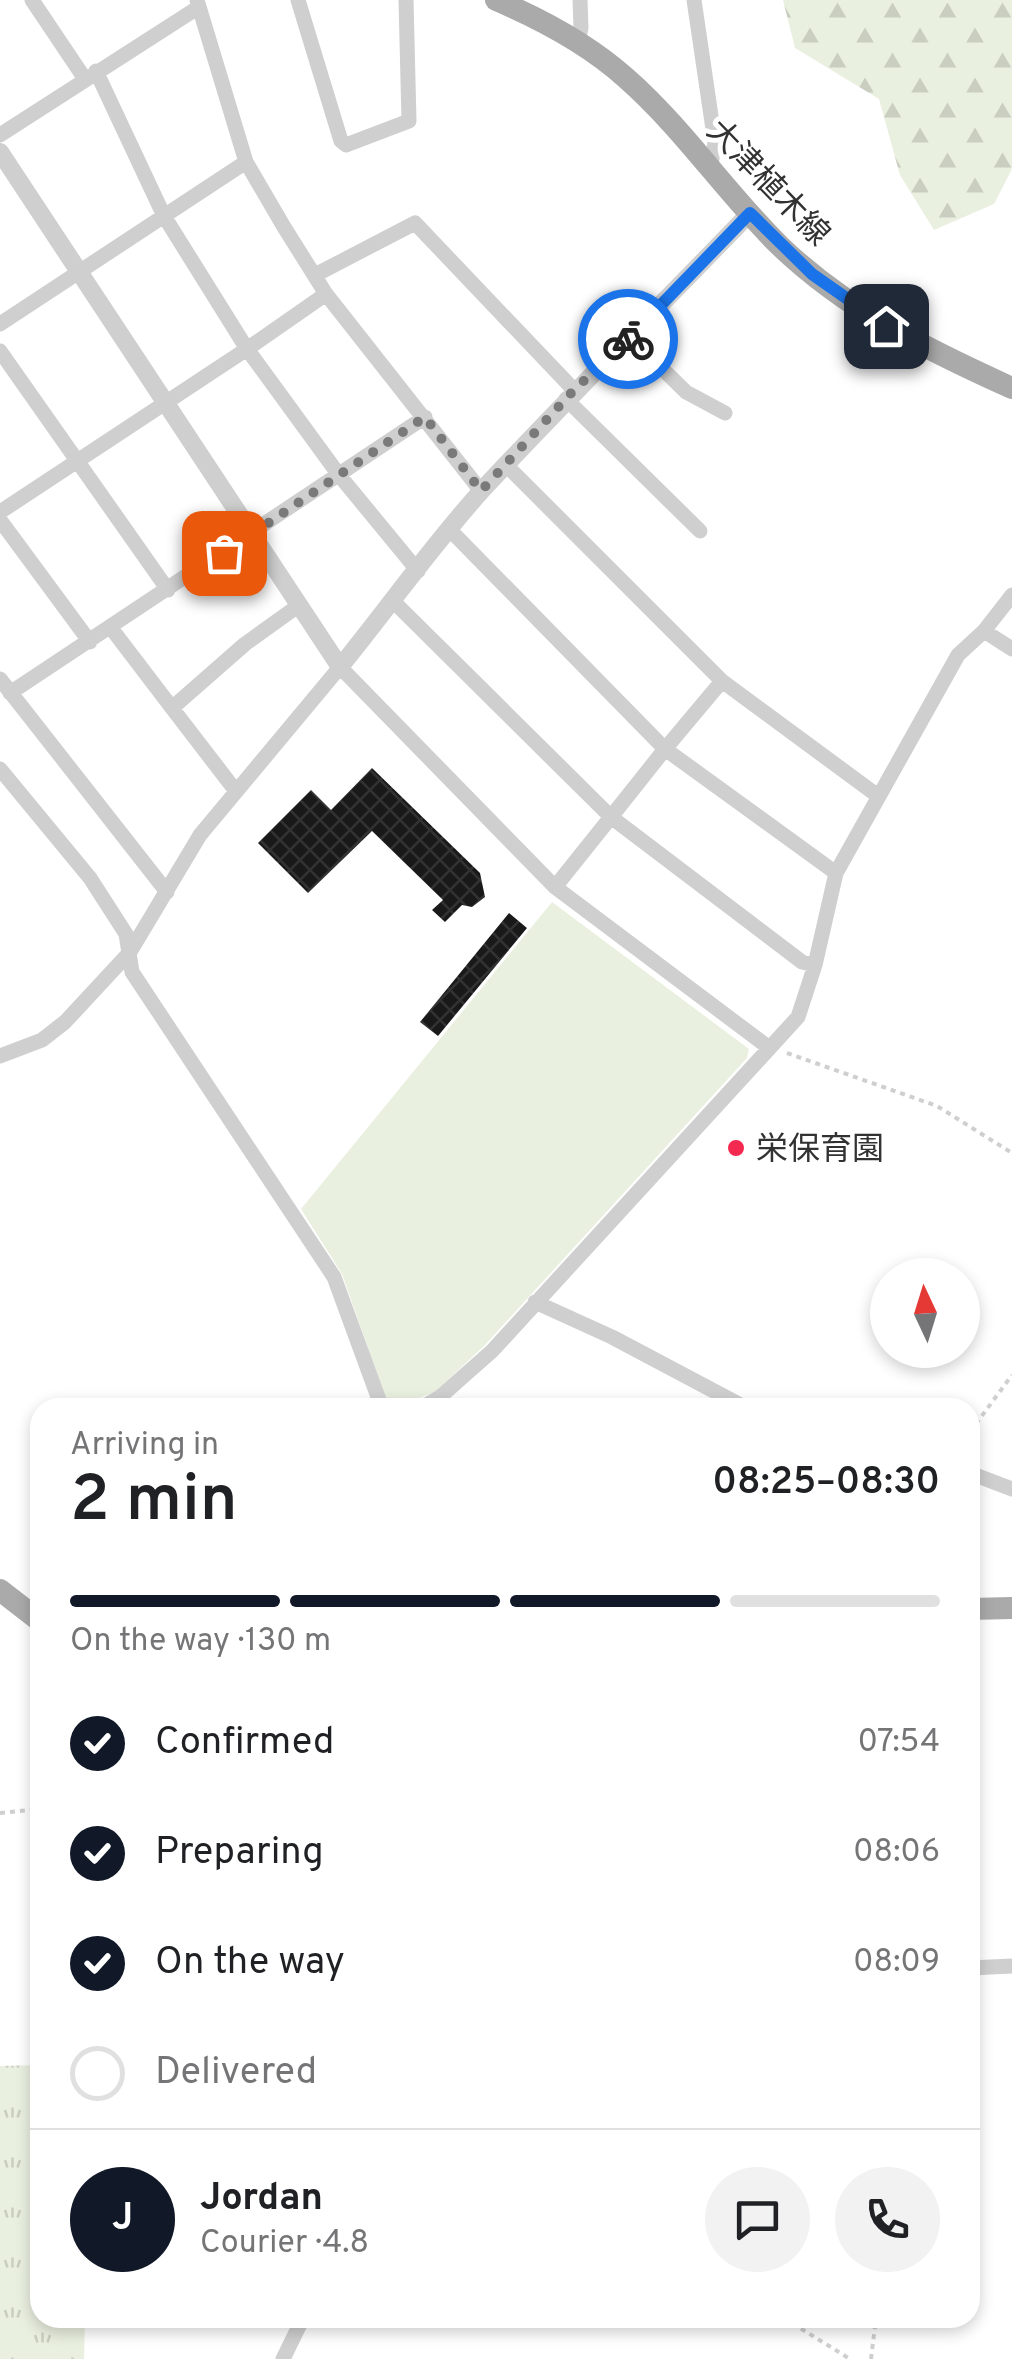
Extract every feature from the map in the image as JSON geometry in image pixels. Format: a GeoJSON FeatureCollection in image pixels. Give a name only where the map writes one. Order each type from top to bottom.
{"type":"FeatureCollection","features":[{"type":"Feature","properties":{"kind":"main road","name":"大津植木線"},"geometry":{"type":"LineString","coordinates":[[496,0],[578,42],[626,78],[812,274],[911,342],[1012,388]]}},
{"type":"Feature","properties":{"kind":"main road"},"geometry":{"type":"LineString","coordinates":[[0,1590],[30,1613]]}},
{"type":"Feature","properties":{"kind":"main road"},"geometry":{"type":"LineString","coordinates":[[980,1608],[1012,1608]]}},
{"type":"Feature","properties":{"kind":"street"},"geometry":{"type":"LineString","coordinates":[[32,0],[91,75],[164,216],[247,348],[339,475],[418,570]]}},
{"type":"Feature","properties":{"kind":"street"},"geometry":{"type":"LineString","coordinates":[[298,0],[341,140],[346,144],[409,121],[406,0]]}},
{"type":"Feature","properties":{"kind":"street"},"geometry":{"type":"LineString","coordinates":[[578,42],[582,28],[580,0]]}},
{"type":"Feature","properties":{"kind":"street"},"geometry":{"type":"LineString","coordinates":[[694,0],[715,142],[710,170]]}},
{"type":"Feature","properties":{"kind":"street"},"geometry":{"type":"LineString","coordinates":[[0,135],[198,3],[246,162],[326,294],[481,491]]}},
{"type":"Feature","properties":{"kind":"street"},"geometry":{"type":"LineString","coordinates":[[0,152],[340,667],[554,888],[768,1046]]}},
{"type":"Feature","properties":{"kind":"street"},"geometry":{"type":"LineString","coordinates":[[0,324],[246,162]]}},
{"type":"Feature","properties":{"kind":"street"},"geometry":{"type":"LineString","coordinates":[[0,1056],[42,1040],[65,1022],[130,952],[200,835],[234,790],[394,602],[481,491],[570,394],[750,213]]}},
{"type":"Feature","properties":{"kind":"street"},"geometry":{"type":"LineString","coordinates":[[314,275],[415,223],[700,531]]}},
{"type":"Feature","properties":{"kind":"street"},"geometry":{"type":"LineString","coordinates":[[90,642],[0,516],[326,294]]}},
{"type":"Feature","properties":{"kind":"street"},"geometry":{"type":"LineString","coordinates":[[630,337],[686,392],[725,413]]}},
{"type":"Feature","properties":{"kind":"street"},"geometry":{"type":"LineString","coordinates":[[0,351],[168,590]]}},
{"type":"Feature","properties":{"kind":"street"},"geometry":{"type":"LineString","coordinates":[[167,892],[5,686],[90,642],[425,417]]}},
{"type":"Feature","properties":{"kind":"street"},"geometry":{"type":"LineString","coordinates":[[506,465],[722,681],[878,796]]}},
{"type":"Feature","properties":{"kind":"street"},"geometry":{"type":"LineString","coordinates":[[450,530],[665,749],[836,873]]}},
{"type":"Feature","properties":{"kind":"street"},"geometry":{"type":"LineString","coordinates":[[438,1398],[492,1351],[798,1017],[815,965],[836,873],[958,655],[984,631],[1012,595]]}},
{"type":"Feature","properties":{"kind":"street"},"geometry":{"type":"LineString","coordinates":[[394,602],[611,818],[802,962],[815,965]]}},
{"type":"Feature","properties":{"kind":"street"},"geometry":{"type":"LineString","coordinates":[[172,708],[244,644],[298,606]]}},
{"type":"Feature","properties":{"kind":"street"},"geometry":{"type":"LineString","coordinates":[[111,628],[234,790]]}},
{"type":"Feature","properties":{"kind":"street"},"geometry":{"type":"LineString","coordinates":[[984,631],[1012,649]]}},
{"type":"Feature","properties":{"kind":"street"},"geometry":{"type":"LineString","coordinates":[[554,888],[722,681]]}},
{"type":"Feature","properties":{"kind":"street"},"geometry":{"type":"LineString","coordinates":[[0,768],[90,878],[126,934],[132,972],[334,1277],[378,1398]]}},
{"type":"Feature","properties":{"kind":"street"},"geometry":{"type":"LineString","coordinates":[[536,1302],[727,1398]]}},
{"type":"Feature","properties":{"kind":"street"},"geometry":{"type":"LineString","coordinates":[[980,1477],[1012,1489]]}},
{"type":"Feature","properties":{"kind":"street"},"geometry":{"type":"LineString","coordinates":[[980,1968],[1012,1966]]}},
{"type":"Feature","properties":{"kind":"street"},"geometry":{"type":"LineString","coordinates":[[284,2359],[298,2328]]}},
{"type":"Feature","properties":{"kind":"path"},"geometry":{"type":"LineString","coordinates":[[768,1046],[938,1106],[1012,1153]]}},
{"type":"Feature","properties":{"kind":"path"},"geometry":{"type":"LineString","coordinates":[[980,1418],[1012,1375]]}},
{"type":"Feature","properties":{"kind":"path"},"geometry":{"type":"LineString","coordinates":[[0,1813],[30,1810]]}},
{"type":"Feature","properties":{"kind":"path"},"geometry":{"type":"LineString","coordinates":[[800,2328],[850,2359]]}},
{"type":"Feature","properties":{"kind":"path"},"geometry":{"type":"LineString","coordinates":[[871,2359],[875,2328]]}},
{"type":"Feature","properties":{"kind":"green space"},"geometry":{"type":"Polygon","coordinates":[[[783,0],[1012,0],[1012,169],[994,204],[934,230],[900,175],[879,99],[795,48],[783,0]]]}},
{"type":"Feature","properties":{"kind":"green space"},"geometry":{"type":"Polygon","coordinates":[[[552,902],[749,1049],[747,1058],[484,1346],[436,1391],[420,1398],[386,1398],[342,1274],[301,1209],[552,902]]]}},
{"type":"Feature","properties":{"kind":"green space"},"geometry":{"type":"Polygon","coordinates":[[[30,2065],[30,2328],[85,2328],[84,2359],[0,2359],[0,2066],[30,2065]]]}},
{"type":"Feature","properties":{"kind":"building"},"geometry":{"type":"Polygon","coordinates":[[[372,768],[480,873],[485,897],[472,907],[462,905],[445,922],[432,910],[443,900],[372,831],[308,893],[258,843],[311,790],[331,810],[372,768]]]}},
{"type":"Feature","properties":{"kind":"building"},"geometry":{"type":"Polygon","coordinates":[[[509,913],[527,928],[438,1036],[420,1022],[509,913]]]}},
{"type":"Feature","properties":{"kind":"way so far"},"geometry":{"type":"LineString","coordinates":[[224,553],[425,417],[481,491],[574,390],[628,339]]}},
{"type":"Feature","properties":{"kind":"place","name":"栄保育園"},"geometry":{"type":"Point","coordinates":[736,1148]}},
{"type":"Feature","properties":{"kind":"route"},"geometry":{"type":"LineString","coordinates":[[628,339],[750,213],[812,274],[886,326]]}}]}
